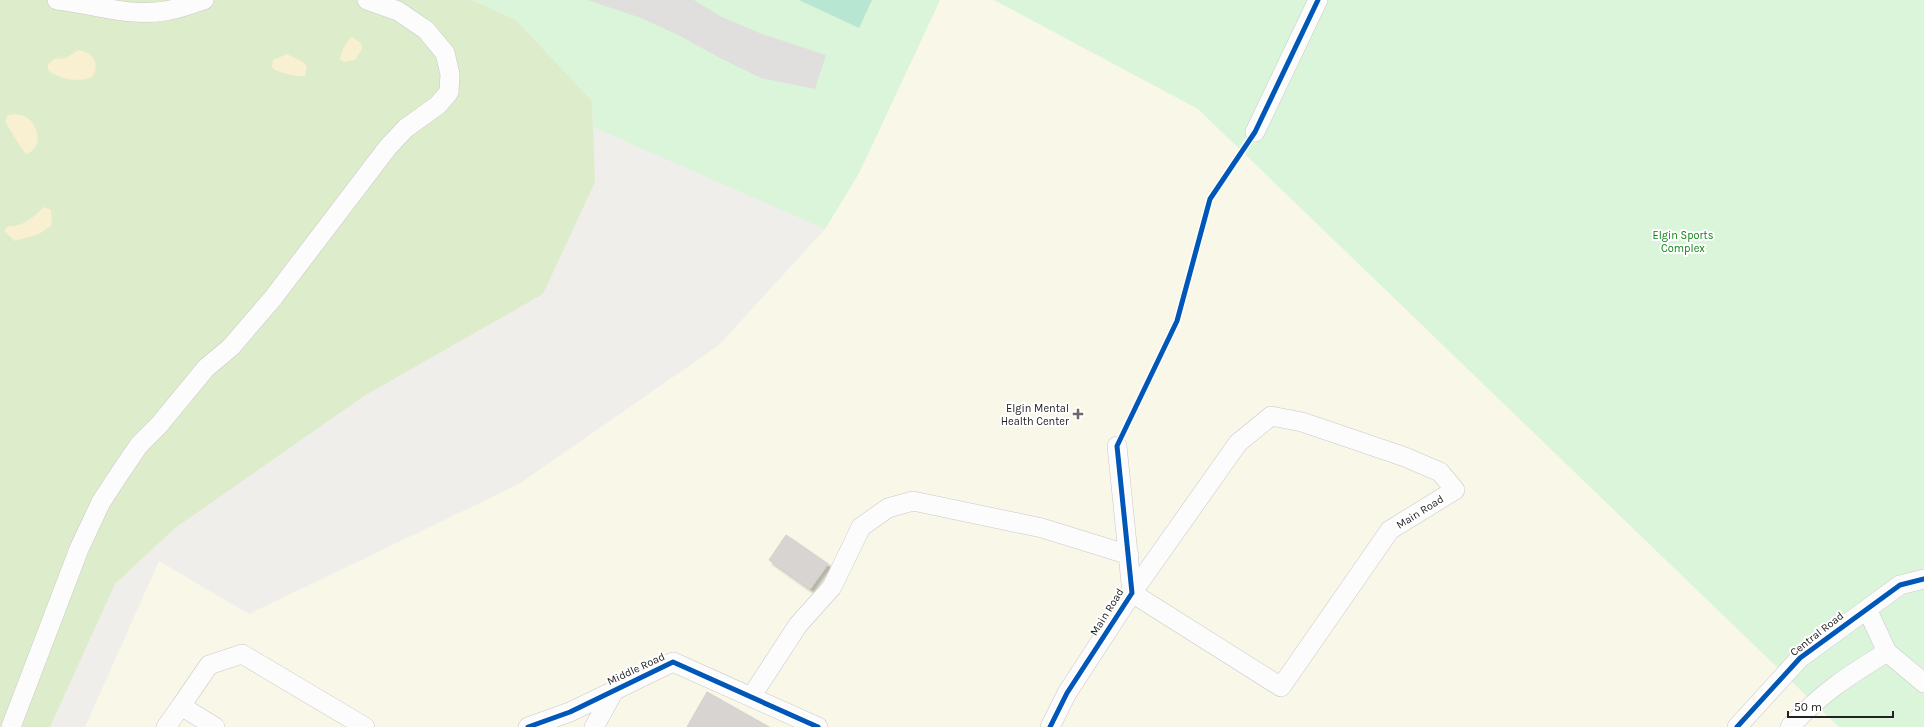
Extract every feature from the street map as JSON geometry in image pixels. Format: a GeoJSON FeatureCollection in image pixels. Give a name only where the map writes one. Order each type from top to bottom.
{"type":"FeatureCollection","features":[{"type":"Feature","properties":{"kind":"street"},"geometry":{"type":"LineString","coordinates":[[57,0],[76,2],[110,10],[138,13],[165,11],[204,0]]}},
{"type":"Feature","properties":{"kind":"street"},"geometry":{"type":"LineString","coordinates":[[11,727],[79,549],[101,502],[118,476],[140,445],[159,425],[206,368],[231,347],[269,304],[388,147],[406,128],[438,105],[449,92],[450,74],[445,53],[426,30],[398,11],[367,0]]}},
{"type":"Feature","properties":{"kind":"street"},"geometry":{"type":"LineString","coordinates":[[1255,132],[1318,0]]}},
{"type":"Feature","properties":{"kind":"street","name":"Main Road"},"geometry":{"type":"LineString","coordinates":[[1050,727],[1067,693],[1132,593],[1238,443],[1271,416],[1302,422],[1405,457],[1440,472],[1455,490],[1390,530],[1281,687],[1132,593]]}},
{"type":"Feature","properties":{"kind":"street","name":"Main Road"},"geometry":{"type":"LineString","coordinates":[[1117,446],[1132,593]]}},
{"type":"Feature","properties":{"kind":"street"},"geometry":{"type":"LineString","coordinates":[[751,697],[798,625],[832,587],[862,527],[888,508],[913,501],[1042,528],[1129,555]]}},
{"type":"Feature","properties":{"kind":"street","name":"Central Road"},"geometry":{"type":"LineString","coordinates":[[1737,727],[1800,658],[1900,585],[1924,579]]}},
{"type":"Feature","properties":{"kind":"street"},"geometry":{"type":"LineString","coordinates":[[1867,609],[1886,652],[1924,683]]}},
{"type":"Feature","properties":{"kind":"street"},"geometry":{"type":"LineString","coordinates":[[1790,727],[1809,706],[1846,676],[1886,652]]}},
{"type":"Feature","properties":{"kind":"street"},"geometry":{"type":"LineString","coordinates":[[166,727],[209,665],[242,654],[366,727]]}},
{"type":"Feature","properties":{"kind":"street","name":"Middle Road"},"geometry":{"type":"LineString","coordinates":[[528,727],[570,712],[673,662],[818,727]]}},
{"type":"Feature","properties":{"kind":"street"},"geometry":{"type":"LineString","coordinates":[[594,727],[614,691]]}},
{"type":"Feature","properties":{"kind":"street"},"geometry":{"type":"LineString","coordinates":[[181,706],[215,727]]}},
{"type":"Feature","properties":{"kind":"shaded area"},"geometry":{"type":"Polygon","coordinates":[[[587,0],[694,0],[720,16],[762,34],[826,55],[815,89],[761,78],[678,35],[641,18],[587,0]]]}},
{"type":"Feature","properties":{"kind":"shaded area","name":"Elgin Mental Health Center"},"geometry":{"type":"Polygon","coordinates":[[[940,0],[996,0],[1255,132],[1848,727],[85,727],[159,561],[249,614],[519,484],[719,345],[825,229],[859,173],[940,0]]]}},
{"type":"Feature","properties":{"kind":"green space"},"geometry":{"type":"Polygon","coordinates":[[[0,0],[472,0],[516,20],[592,101],[595,182],[543,294],[364,396],[175,528],[115,584],[50,727],[0,727],[0,0]]]}},
{"type":"Feature","properties":{"kind":"green space"},"geometry":{"type":"Polygon","coordinates":[[[472,0],[940,0],[859,173],[825,229],[593,127],[592,101],[516,20],[472,0]]]}},
{"type":"Feature","properties":{"kind":"green space"},"geometry":{"type":"Polygon","coordinates":[[[799,0],[872,0],[859,28],[799,0]]]}},
{"type":"Feature","properties":{"kind":"green space","name":"Elgin Sports Complex"},"geometry":{"type":"Polygon","coordinates":[[[994,0],[1924,0],[1924,727],[1839,727],[1198,109],[994,0]]]}},
{"type":"Feature","properties":{"kind":"sand"},"geometry":{"type":"Polygon","coordinates":[[[352,37],[361,43],[362,49],[355,60],[344,62],[340,59],[346,44],[352,37]]]}},
{"type":"Feature","properties":{"kind":"sand"},"geometry":{"type":"Polygon","coordinates":[[[78,50],[88,53],[94,59],[96,68],[92,77],[75,80],[57,76],[48,70],[48,64],[54,59],[66,58],[78,50]]]}},
{"type":"Feature","properties":{"kind":"sand"},"geometry":{"type":"Polygon","coordinates":[[[287,54],[303,62],[307,66],[305,76],[288,74],[272,68],[273,60],[287,54]]]}},
{"type":"Feature","properties":{"kind":"sand"},"geometry":{"type":"Polygon","coordinates":[[[15,114],[30,120],[36,129],[38,139],[37,144],[35,148],[26,154],[5,121],[8,115],[15,114]]]}},
{"type":"Feature","properties":{"kind":"sand"},"geometry":{"type":"Polygon","coordinates":[[[44,207],[51,210],[52,225],[39,234],[15,241],[4,231],[8,226],[19,225],[28,221],[44,207]]]}},
{"type":"Feature","properties":{"kind":"building"},"geometry":{"type":"Polygon","coordinates":[[[786,535],[828,564],[810,589],[769,560],[786,535]]]}},
{"type":"Feature","properties":{"kind":"building"},"geometry":{"type":"Polygon","coordinates":[[[707,692],[769,727],[687,727],[707,692]]]}},
{"type":"Feature","properties":{"kind":"cycle path"},"geometry":{"type":"LineString","coordinates":[[1050,727],[1067,693],[1132,593],[1117,446],[1177,321],[1210,199],[1255,132],[1318,0]]}},
{"type":"Feature","properties":{"kind":"cycle path"},"geometry":{"type":"LineString","coordinates":[[1737,727],[1800,658],[1900,585],[1924,579]]}},
{"type":"Feature","properties":{"kind":"cycle path"},"geometry":{"type":"LineString","coordinates":[[528,727],[570,712],[673,662],[818,727]]}},
{"type":"Feature","properties":{"kind":"place","name":"Elgin Mental Health Center"},"geometry":{"type":"Point","coordinates":[1078,414]}}]}
